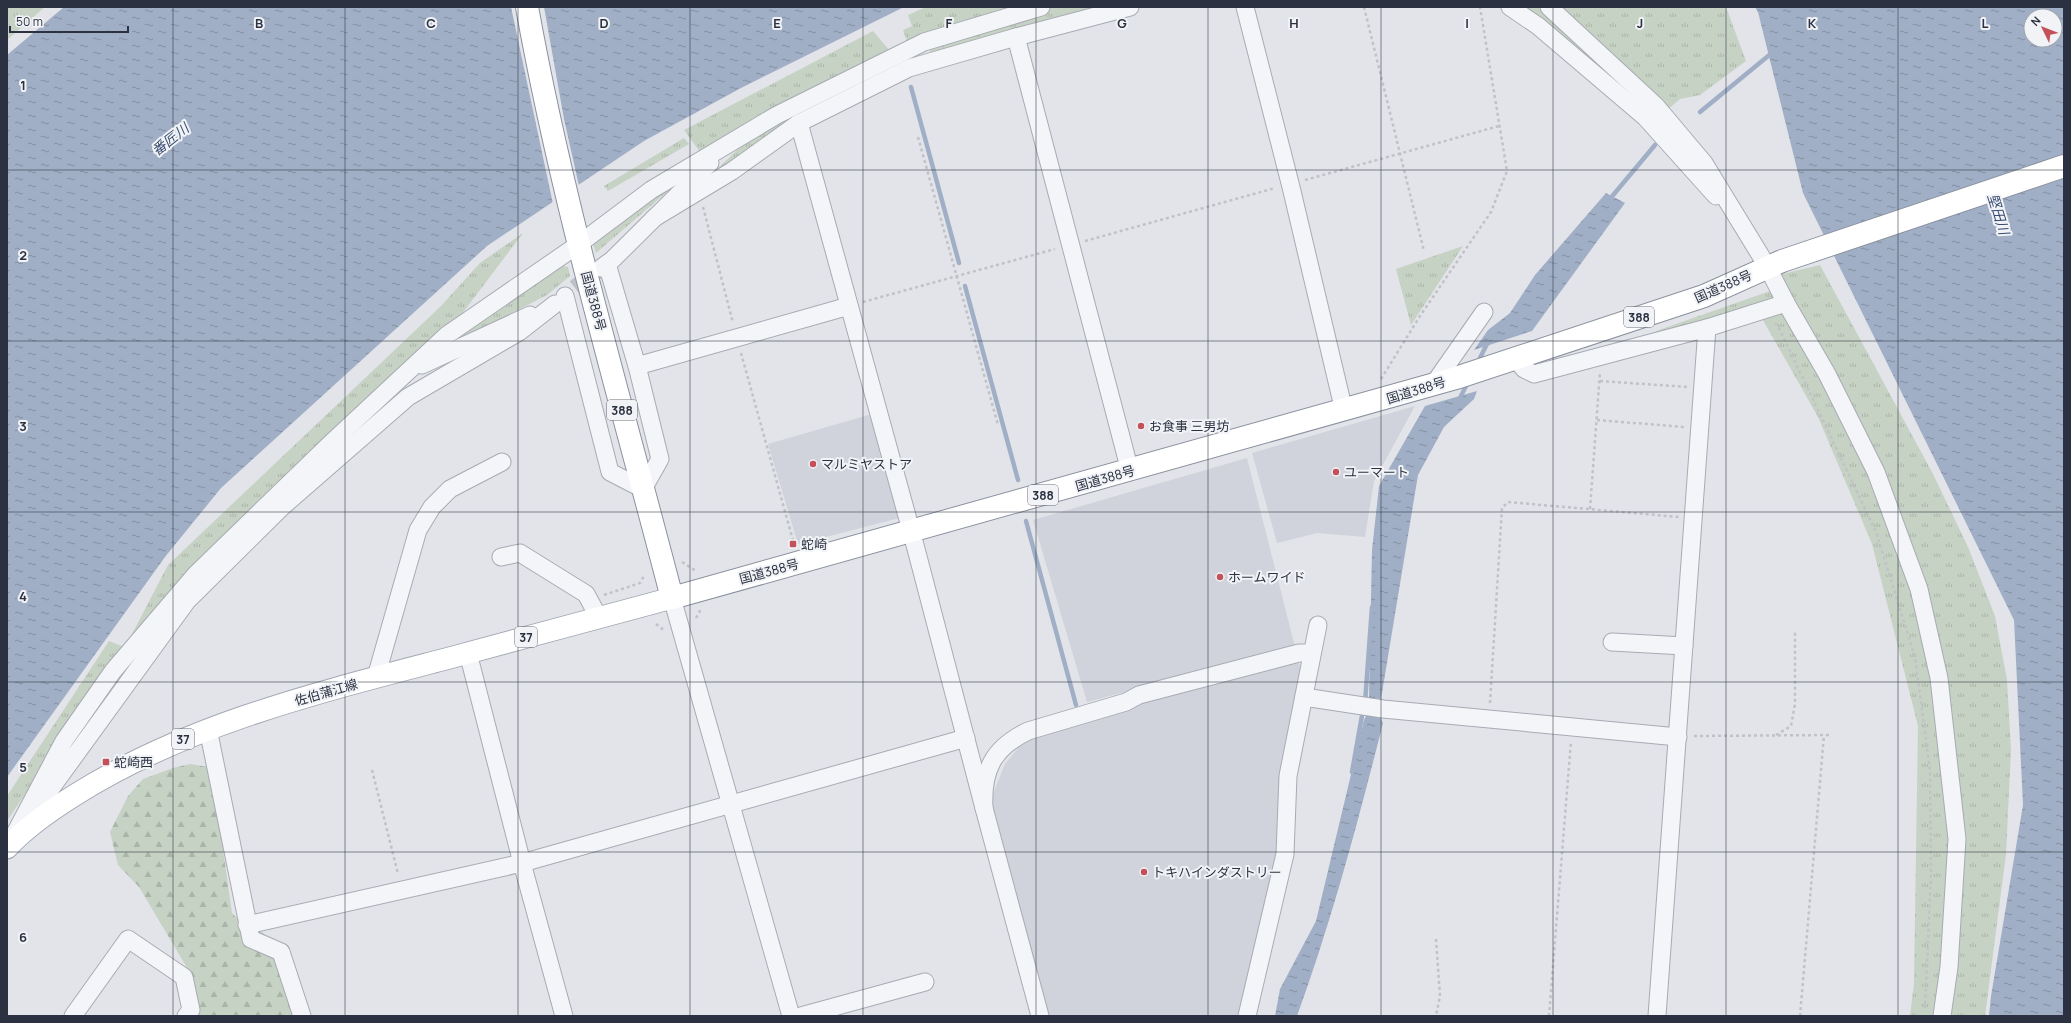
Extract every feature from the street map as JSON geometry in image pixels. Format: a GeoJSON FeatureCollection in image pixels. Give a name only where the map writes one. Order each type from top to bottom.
{"type":"FeatureCollection","features":[{"type":"Feature","properties":{"kind":"highway","name":"国道388号"},"geometry":{"type":"LineString","coordinates":[[526,7],[549,123],[572,223],[579,244],[672,598],[1344,411],[1456,378],[1704,296],[1774,263],[2064,166]]}},
{"type":"Feature","properties":{"kind":"main road","name":"佐伯蒲江線"},"geometry":{"type":"LineString","coordinates":[[8,847],[33,825],[90,786],[128,764],[208,729],[274,707],[376,677],[672,598]]}},
{"type":"Feature","properties":{"kind":"street"},"geometry":{"type":"LineString","coordinates":[[8,847],[64,741],[114,671],[196,574],[447,335],[579,244],[651,190],[777,115],[924,42],[1041,7]]}},
{"type":"Feature","properties":{"kind":"street"},"geometry":{"type":"LineString","coordinates":[[654,218],[732,171],[799,123],[909,68],[1016,37],[1130,7]]}},
{"type":"Feature","properties":{"kind":"street"},"geometry":{"type":"LineString","coordinates":[[1245,7],[1290,184],[1344,411]]}},
{"type":"Feature","properties":{"kind":"street"},"geometry":{"type":"LineString","coordinates":[[1510,7],[1538,26],[1645,117],[1702,182],[1738,218],[1774,263],[1786,303],[1827,374],[1876,472],[1919,590],[1939,678],[1957,839],[1949,967],[1942,1016]]}},
{"type":"Feature","properties":{"kind":"street"},"geometry":{"type":"LineString","coordinates":[[1549,7],[1656,106],[1704,163],[1738,218]]}},
{"type":"Feature","properties":{"kind":"street"},"geometry":{"type":"LineString","coordinates":[[1016,37],[1130,471]]}},
{"type":"Feature","properties":{"kind":"street"},"geometry":{"type":"LineString","coordinates":[[799,123],[911,532],[1040,1016]]}},
{"type":"Feature","properties":{"kind":"street"},"geometry":{"type":"LineString","coordinates":[[565,296],[610,472],[643,489],[660,459],[637,366],[604,266],[728,144]]}},
{"type":"Feature","properties":{"kind":"street"},"geometry":{"type":"LineString","coordinates":[[407,372],[565,296]]}},
{"type":"Feature","properties":{"kind":"street"},"geometry":{"type":"LineString","coordinates":[[8,847],[187,601],[282,507],[408,397],[519,332],[565,296]]}},
{"type":"Feature","properties":{"kind":"street"},"geometry":{"type":"LineString","coordinates":[[1516,359],[1524,369],[1534,374],[1707,328],[1786,303]]}},
{"type":"Feature","properties":{"kind":"street"},"geometry":{"type":"LineString","coordinates":[[637,366],[849,306]]}},
{"type":"Feature","properties":{"kind":"street"},"geometry":{"type":"LineString","coordinates":[[1433,385],[1484,312]]}},
{"type":"Feature","properties":{"kind":"street"},"geometry":{"type":"LineString","coordinates":[[1657,1016],[1707,328]]}},
{"type":"Feature","properties":{"kind":"street"},"geometry":{"type":"LineString","coordinates":[[376,677],[418,530],[432,507],[450,490],[502,462]]}},
{"type":"Feature","properties":{"kind":"street"},"geometry":{"type":"LineString","coordinates":[[501,557],[520,553],[580,590],[586,594],[599,618]]}},
{"type":"Feature","properties":{"kind":"street"},"geometry":{"type":"LineString","coordinates":[[672,598],[791,1016]]}},
{"type":"Feature","properties":{"kind":"street"},"geometry":{"type":"LineString","coordinates":[[1247,1016],[1285,854],[1288,776],[1318,625]]}},
{"type":"Feature","properties":{"kind":"street"},"geometry":{"type":"LineString","coordinates":[[1612,642],[1684,646]]}},
{"type":"Feature","properties":{"kind":"street"},"geometry":{"type":"LineString","coordinates":[[468,653],[522,864],[564,1016]]}},
{"type":"Feature","properties":{"kind":"street"},"geometry":{"type":"LineString","coordinates":[[984,808],[984,781],[988,769],[1004,747],[1014,738],[1028,731],[1126,702],[1139,696],[1299,653],[1312,653]]}},
{"type":"Feature","properties":{"kind":"street"},"geometry":{"type":"LineString","coordinates":[[1304,697],[1383,709],[1678,737]]}},
{"type":"Feature","properties":{"kind":"street"},"geometry":{"type":"LineString","coordinates":[[208,729],[247,926],[251,938],[281,952],[302,1016]]}},
{"type":"Feature","properties":{"kind":"street"},"geometry":{"type":"LineString","coordinates":[[247,926],[522,864],[966,738]]}},
{"type":"Feature","properties":{"kind":"street"},"geometry":{"type":"LineString","coordinates":[[73,1016],[128,939],[184,977],[191,1010],[186,1016]]}},
{"type":"Feature","properties":{"kind":"street"},"geometry":{"type":"LineString","coordinates":[[801,1016],[925,982]]}},
{"type":"Feature","properties":{"kind":"path"},"geometry":{"type":"LineString","coordinates":[[1364,7],[1424,251]]}},
{"type":"Feature","properties":{"kind":"path"},"geometry":{"type":"LineString","coordinates":[[1381,380],[1420,316],[1491,212],[1507,171],[1480,7]]}},
{"type":"Feature","properties":{"kind":"path"},"geometry":{"type":"LineString","coordinates":[[849,306],[1499,126]]}},
{"type":"Feature","properties":{"kind":"path"},"geometry":{"type":"LineString","coordinates":[[918,137],[998,425]]}},
{"type":"Feature","properties":{"kind":"path"},"geometry":{"type":"LineString","coordinates":[[703,207],[736,338],[795,546]]}},
{"type":"Feature","properties":{"kind":"path"},"geometry":{"type":"LineString","coordinates":[[1758,312],[1778,326],[1876,532],[1915,657],[1930,770],[1931,875],[1925,1009]]}},
{"type":"Feature","properties":{"kind":"path"},"geometry":{"type":"LineString","coordinates":[[1590,509],[1600,382],[1600,368],[1597,358]]}},
{"type":"Feature","properties":{"kind":"path"},"geometry":{"type":"LineString","coordinates":[[1600,382],[1703,388]]}},
{"type":"Feature","properties":{"kind":"path"},"geometry":{"type":"LineString","coordinates":[[1597,420],[1700,428]]}},
{"type":"Feature","properties":{"kind":"path"},"geometry":{"type":"LineString","coordinates":[[1489,719],[1502,508],[1508,502],[1694,518]]}},
{"type":"Feature","properties":{"kind":"path"},"geometry":{"type":"LineString","coordinates":[[1776,736],[1791,726],[1795,704],[1794,630]]}},
{"type":"Feature","properties":{"kind":"path"},"geometry":{"type":"LineString","coordinates":[[1549,1016],[1572,727]]}},
{"type":"Feature","properties":{"kind":"path"},"geometry":{"type":"LineString","coordinates":[[1800,1016],[1824,735]]}},
{"type":"Feature","properties":{"kind":"path"},"geometry":{"type":"LineString","coordinates":[[1678,737],[1829,735]]}},
{"type":"Feature","properties":{"kind":"path"},"geometry":{"type":"LineString","coordinates":[[372,770],[402,890]]}},
{"type":"Feature","properties":{"kind":"path"},"geometry":{"type":"LineString","coordinates":[[1436,939],[1440,996],[1436,1016]]}},
{"type":"Feature","properties":{"kind":"shaded area"},"geometry":{"type":"Polygon","coordinates":[[[1415,406],[1374,481],[1365,537],[1317,533],[1277,543],[1252,453],[1415,406]]]}},
{"type":"Feature","properties":{"kind":"shaded area"},"geometry":{"type":"Polygon","coordinates":[[[872,414],[900,518],[798,544],[768,444],[872,414]]]}},
{"type":"Feature","properties":{"kind":"shaded area"},"geometry":{"type":"Polygon","coordinates":[[[1247,458],[1295,647],[1087,702],[1033,520],[1247,458]]]}},
{"type":"Feature","properties":{"kind":"shaded area","name":"トキハインダストリー"},"geometry":{"type":"Polygon","coordinates":[[[1295,660],[1305,670],[1281,840],[1240,1016],[1048,1016],[988,806],[1005,764],[1024,741],[1127,711],[1131,703],[1295,660]]]}},
{"type":"Feature","properties":{"kind":"green space"},"geometry":{"type":"Polygon","coordinates":[[[7,7],[45,7],[7,40],[7,7]]]}},
{"type":"Feature","properties":{"kind":"green space"},"geometry":{"type":"Polygon","coordinates":[[[926,7],[1015,7],[908,44],[903,30],[912,26],[908,15],[926,7]]]}},
{"type":"Feature","properties":{"kind":"green space"},"geometry":{"type":"Polygon","coordinates":[[[1051,7],[1108,7],[933,56],[926,45],[1051,7]]]}},
{"type":"Feature","properties":{"kind":"green space"},"geometry":{"type":"Polygon","coordinates":[[[1514,7],[1544,7],[1654,109],[1705,178],[1514,7]]]}},
{"type":"Feature","properties":{"kind":"green space"},"geometry":{"type":"Polygon","coordinates":[[[1555,7],[1726,7],[1746,61],[1700,95],[1680,99],[1667,110],[1555,7]]]}},
{"type":"Feature","properties":{"kind":"green space"},"geometry":{"type":"Polygon","coordinates":[[[873,31],[889,50],[765,111],[700,152],[684,130],[873,31]]]}},
{"type":"Feature","properties":{"kind":"green space"},"geometry":{"type":"Polygon","coordinates":[[[786,114],[796,120],[719,174],[715,171],[758,130],[786,114]]]}},
{"type":"Feature","properties":{"kind":"green space"},"geometry":{"type":"Polygon","coordinates":[[[684,138],[689,144],[608,191],[604,186],[684,138]]]}},
{"type":"Feature","properties":{"kind":"green space"},"geometry":{"type":"Polygon","coordinates":[[[691,171],[596,253],[592,241],[691,171]]]}},
{"type":"Feature","properties":{"kind":"green space"},"geometry":{"type":"Polygon","coordinates":[[[523,233],[455,323],[131,636],[168,565],[441,306],[480,263],[523,233]]]}},
{"type":"Feature","properties":{"kind":"green space"},"geometry":{"type":"Polygon","coordinates":[[[1463,246],[1411,325],[1396,269],[1463,246]]]}},
{"type":"Feature","properties":{"kind":"green space"},"geometry":{"type":"Polygon","coordinates":[[[556,265],[568,267],[570,276],[547,295],[440,350],[556,265]]]}},
{"type":"Feature","properties":{"kind":"green space"},"geometry":{"type":"Polygon","coordinates":[[[1820,265],[1933,474],[1968,547],[1995,616],[2007,680],[2011,750],[2006,854],[1985,1016],[1910,1016],[1914,983],[1918,726],[1872,544],[1818,417],[1755,306],[1637,341],[1659,330],[1773,290],[1778,275],[1820,265]]]}},
{"type":"Feature","properties":{"kind":"green space"},"geometry":{"type":"Polygon","coordinates":[[[109,641],[124,647],[7,821],[7,796],[109,641]]]}},
{"type":"Feature","properties":{"kind":"green space"},"geometry":{"type":"Polygon","coordinates":[[[190,764],[208,767],[213,780],[232,913],[241,922],[260,930],[269,939],[297,1016],[198,1016],[186,966],[139,887],[118,865],[110,832],[128,796],[143,779],[173,768],[190,764]]]}},
{"type":"Feature","properties":{"kind":"water","name":"番匠川"},"geometry":{"type":"Polygon","coordinates":[[[64,7],[904,7],[741,88],[644,141],[487,246],[221,488],[165,557],[7,777],[7,55],[64,7]]]}},
{"type":"Feature","properties":{"kind":"water","name":"堅田川"},"geometry":{"type":"Polygon","coordinates":[[[1755,7],[2064,7],[2064,1016],[1989,1016],[1991,996],[2023,805],[2014,620],[1803,193],[1758,12],[1755,7]]]}},
{"type":"Feature","properties":{"kind":"water"},"geometry":{"type":"Polygon","coordinates":[[[1606,193],[1625,203],[1532,331],[1474,350],[1488,330],[1510,313],[1535,275],[1606,193]]]}},
{"type":"Feature","properties":{"kind":"water"},"geometry":{"type":"Polygon","coordinates":[[[1477,391],[1474,399],[1444,427],[1418,475],[1381,699],[1369,698],[1372,550],[1379,486],[1425,406],[1477,391]]]}},
{"type":"Feature","properties":{"kind":"water"},"geometry":{"type":"Polygon","coordinates":[[[1367,714],[1379,715],[1383,723],[1354,834],[1322,944],[1297,1016],[1275,1016],[1280,989],[1316,921],[1364,720],[1367,714]]]}},
{"type":"Feature","properties":{"kind":"pier"},"geometry":{"type":"Polygon","coordinates":[[[511,7],[544,7],[564,119],[579,186],[553,204],[511,7]]]}},
{"type":"Feature","properties":{"kind":"waterway"},"geometry":{"type":"LineString","coordinates":[[1700,112],[1773,52]]}},
{"type":"Feature","properties":{"kind":"waterway"},"geometry":{"type":"LineString","coordinates":[[911,87],[959,263]]}},
{"type":"Feature","properties":{"kind":"waterway"},"geometry":{"type":"LineString","coordinates":[[1609,200],[1655,145]]}},
{"type":"Feature","properties":{"kind":"waterway"},"geometry":{"type":"LineString","coordinates":[[965,286],[1018,480]]}},
{"type":"Feature","properties":{"kind":"waterway"},"geometry":{"type":"LineString","coordinates":[[1477,364],[1488,342]]}},
{"type":"Feature","properties":{"kind":"waterway"},"geometry":{"type":"LineString","coordinates":[[1459,400],[1468,382]]}},
{"type":"Feature","properties":{"kind":"waterway"},"geometry":{"type":"LineString","coordinates":[[1026,521],[1076,705]]}},
{"type":"Feature","properties":{"kind":"waterway"},"geometry":{"type":"LineString","coordinates":[[1365,703],[1372,607]]}},
{"type":"Feature","properties":{"kind":"waterway"},"geometry":{"type":"LineString","coordinates":[[1352,772],[1363,710]]}},
{"type":"Feature","properties":{"kind":"tunnel"},"geometry":{"type":"LineString","coordinates":[[575,288],[597,271]]}},
{"type":"Feature","properties":{"kind":"place","name":"お食事 三男坊"},"geometry":{"type":"Point","coordinates":[1141,426]}},
{"type":"Feature","properties":{"kind":"place","name":"マルミヤストア"},"geometry":{"type":"Point","coordinates":[813,464]}},
{"type":"Feature","properties":{"kind":"place","name":"ユーマート"},"geometry":{"type":"Point","coordinates":[1336,472]}},
{"type":"Feature","properties":{"kind":"place","name":"蛇崎"},"geometry":{"type":"Point","coordinates":[793,544]}},
{"type":"Feature","properties":{"kind":"place","name":"ホームワイド"},"geometry":{"type":"Point","coordinates":[1220,577]}},
{"type":"Feature","properties":{"kind":"place","name":"蛇崎西"},"geometry":{"type":"Point","coordinates":[106,762]}},
{"type":"Feature","properties":{"kind":"place","name":"トキハインダストリー"},"geometry":{"type":"Point","coordinates":[1144,872]}}]}
